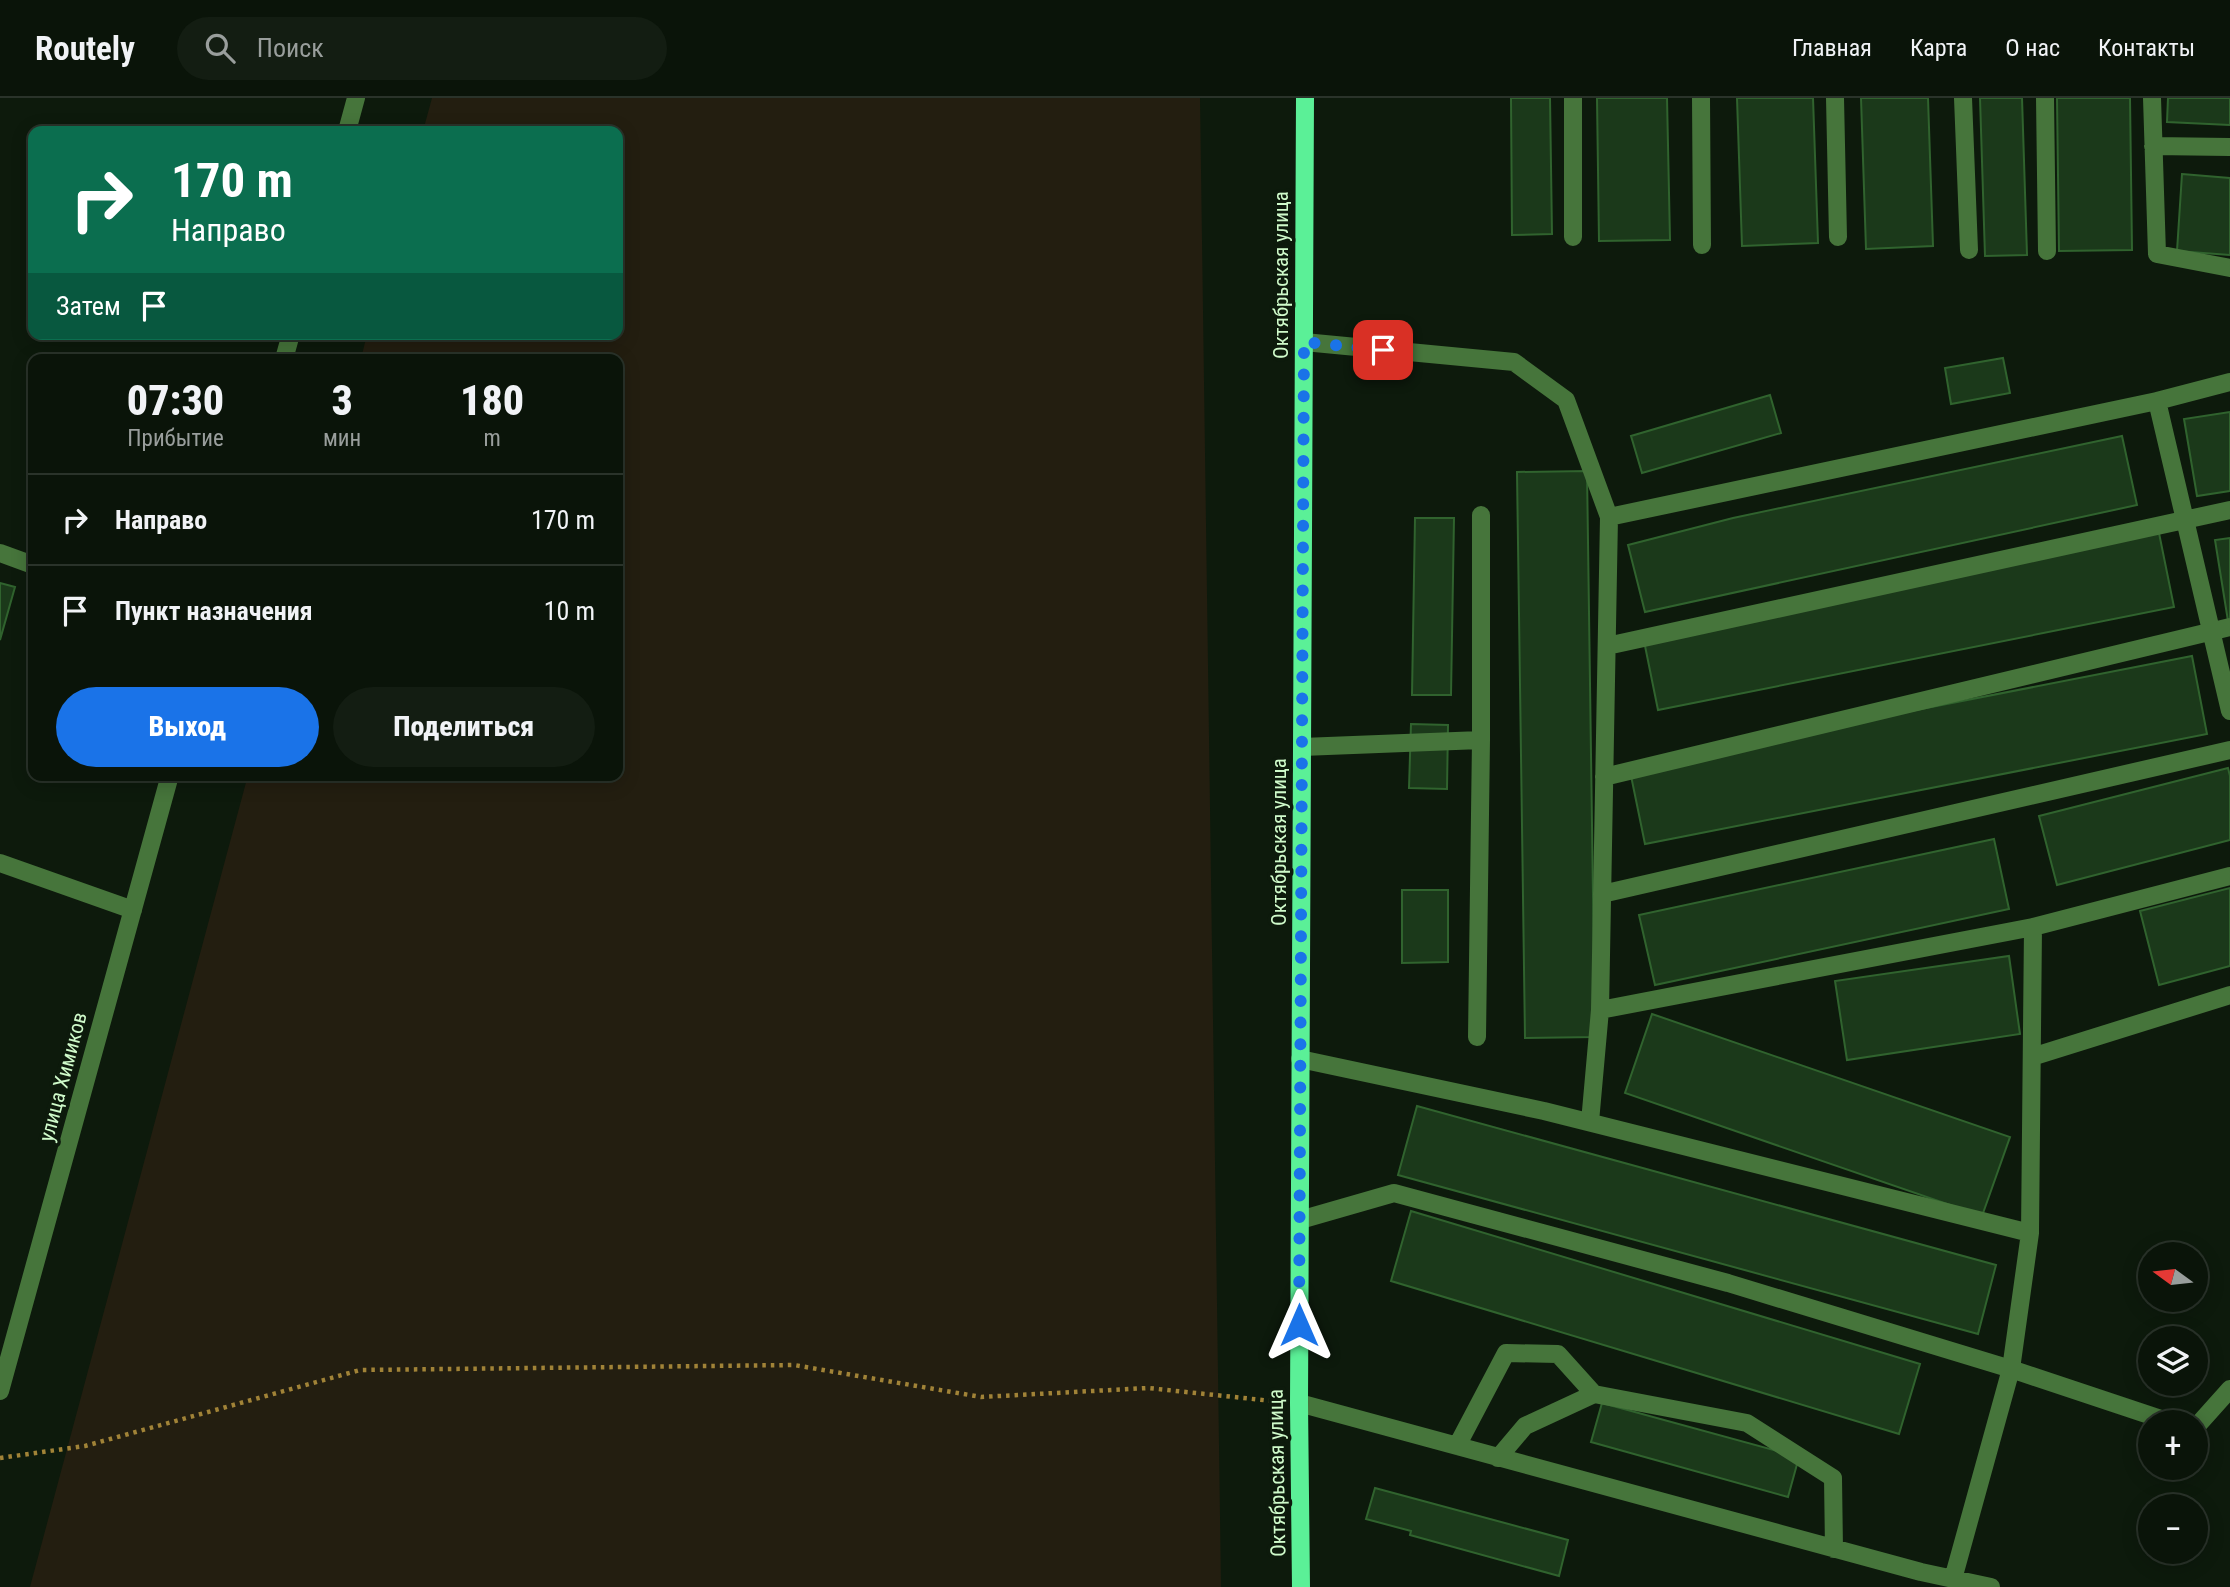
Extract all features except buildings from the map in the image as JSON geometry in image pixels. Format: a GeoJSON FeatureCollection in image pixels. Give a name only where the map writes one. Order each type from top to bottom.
{"type":"FeatureCollection","features":[{"type":"Feature","properties":{"kind":"main road","name":"Октябрьская улица"},"geometry":{"type":"LineString","coordinates":[[1301,1587],[1299,1404],[1305,98]]}},
{"type":"Feature","properties":{"kind":"street"},"geometry":{"type":"LineString","coordinates":[[348,126],[356,98]]}},
{"type":"Feature","properties":{"kind":"street"},"geometry":{"type":"LineString","coordinates":[[1573,98],[1573,237]]}},
{"type":"Feature","properties":{"kind":"street"},"geometry":{"type":"LineString","coordinates":[[1700,98],[1702,245]]}},
{"type":"Feature","properties":{"kind":"street"},"geometry":{"type":"LineString","coordinates":[[1836,98],[1838,237]]}},
{"type":"Feature","properties":{"kind":"street"},"geometry":{"type":"LineString","coordinates":[[1963,98],[1969,250]]}},
{"type":"Feature","properties":{"kind":"street"},"geometry":{"type":"LineString","coordinates":[[2045,98],[2047,251]]}},
{"type":"Feature","properties":{"kind":"street"},"geometry":{"type":"LineString","coordinates":[[2151,98],[2157,254],[2230,268]]}},
{"type":"Feature","properties":{"kind":"street"},"geometry":{"type":"LineString","coordinates":[[2153,146],[2230,147]]}},
{"type":"Feature","properties":{"kind":"street"},"geometry":{"type":"LineString","coordinates":[[1304,342],[1514,362],[1566,400],[1609,517],[1600,1010],[1590,1122]]}},
{"type":"Feature","properties":{"kind":"street"},"geometry":{"type":"LineString","coordinates":[[1609,517],[2157,401],[2230,382]]}},
{"type":"Feature","properties":{"kind":"street"},"geometry":{"type":"LineString","coordinates":[[2157,401],[2230,711]]}},
{"type":"Feature","properties":{"kind":"street"},"geometry":{"type":"LineString","coordinates":[[1607,646],[2230,510]]}},
{"type":"Feature","properties":{"kind":"street"},"geometry":{"type":"LineString","coordinates":[[1477,1037],[1481,514]]}},
{"type":"Feature","properties":{"kind":"street"},"geometry":{"type":"LineString","coordinates":[[0,553],[28,563]]}},
{"type":"Feature","properties":{"kind":"street"},"geometry":{"type":"LineString","coordinates":[[1604,776],[2230,627]]}},
{"type":"Feature","properties":{"kind":"street"},"geometry":{"type":"LineString","coordinates":[[1302,747],[1481,740]]}},
{"type":"Feature","properties":{"kind":"street"},"geometry":{"type":"LineString","coordinates":[[1602,894],[2230,750]]}},
{"type":"Feature","properties":{"kind":"street","name":"улица Химиков"},"geometry":{"type":"LineString","coordinates":[[0,1391],[168,781]]}},
{"type":"Feature","properties":{"kind":"street"},"geometry":{"type":"LineString","coordinates":[[0,863],[133,910]]}},
{"type":"Feature","properties":{"kind":"street"},"geometry":{"type":"LineString","coordinates":[[1600,1010],[2033,927],[2230,876]]}},
{"type":"Feature","properties":{"kind":"street"},"geometry":{"type":"LineString","coordinates":[[1953,1579],[2011,1369],[2030,1233],[2033,927]]}},
{"type":"Feature","properties":{"kind":"street"},"geometry":{"type":"LineString","coordinates":[[2032,1057],[2230,995]]}},
{"type":"Feature","properties":{"kind":"street"},"geometry":{"type":"LineString","coordinates":[[1300,1059],[1590,1122],[2030,1233]]}},
{"type":"Feature","properties":{"kind":"street"},"geometry":{"type":"LineString","coordinates":[[1300,1220],[1394,1193],[1728,1283],[2011,1369],[2138,1411]]}},
{"type":"Feature","properties":{"kind":"street"},"geometry":{"type":"LineString","coordinates":[[1457,1446],[1506,1353],[1558,1354],[1594,1394]]}},
{"type":"Feature","properties":{"kind":"street"},"geometry":{"type":"LineString","coordinates":[[2208,1414],[2230,1389]]}},
{"type":"Feature","properties":{"kind":"street"},"geometry":{"type":"LineString","coordinates":[[1498,1458],[1525,1426],[1594,1394],[1747,1423],[1833,1478],[1834,1549]]}},
{"type":"Feature","properties":{"kind":"street"},"geometry":{"type":"LineString","coordinates":[[1299,1404],[1834,1549],[1991,1587]]}},
{"type":"Feature","properties":{"kind":"path"},"geometry":{"type":"LineString","coordinates":[[0,1458],[85,1446],[360,1370],[794,1365],[981,1397],[1148,1388],[1299,1404]]}},
{"type":"Feature","properties":{"kind":"shaded area"},"geometry":{"type":"Polygon","coordinates":[[[432,98],[1200,98],[1221,1587],[30,1587],[246,781],[623,781],[623,354],[362,354],[366,340],[623,340],[623,126],[424,126],[432,98]]]}},
{"type":"Feature","properties":{"kind":"route"},"geometry":{"type":"LineString","coordinates":[[1299,1325],[1304,342],[1383,350]]}}]}
